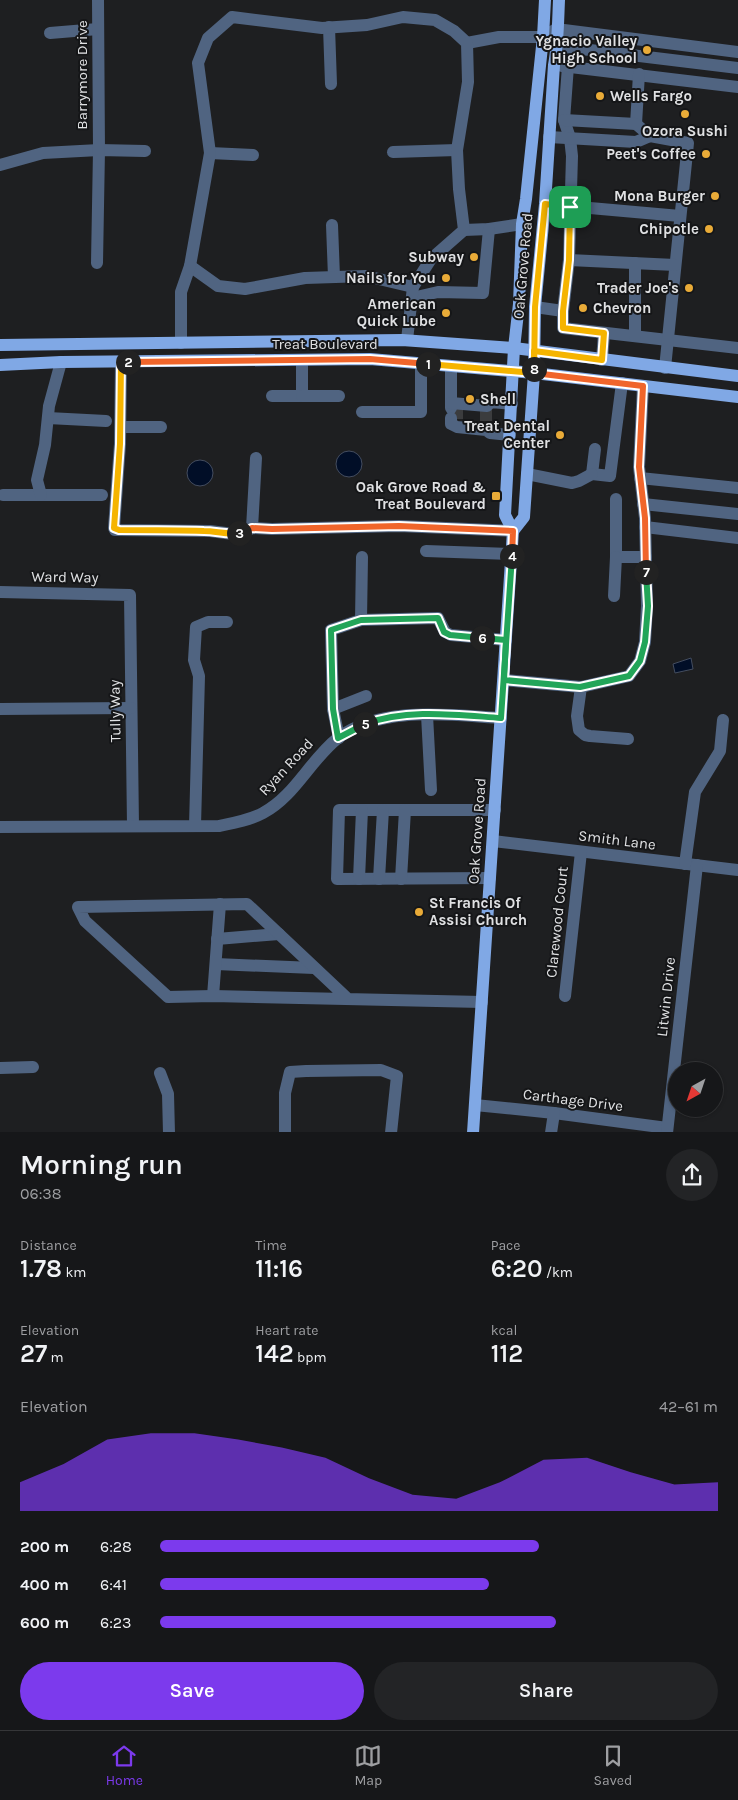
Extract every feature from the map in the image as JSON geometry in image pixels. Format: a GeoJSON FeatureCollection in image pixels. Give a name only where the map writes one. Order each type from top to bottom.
{"type":"FeatureCollection","features":[{"type":"Feature","properties":{"kind":"main road","name":"Oak Grove Road"},"geometry":{"type":"LineString","coordinates":[[473,1132],[512,554],[513,531],[505,515],[514,348],[519,304],[522,224],[543,36],[545,0]]}},
{"type":"Feature","properties":{"kind":"main road","name":"Oak Grove Road"},"geometry":{"type":"LineString","coordinates":[[513,531],[524,517],[534,373],[535,307],[545,204],[559,0]]}},
{"type":"Feature","properties":{"kind":"main road","name":"Treat Boulevard"},"geometry":{"type":"LineString","coordinates":[[0,345],[407,340],[514,348],[738,376]]}},
{"type":"Feature","properties":{"kind":"main road","name":"Treat Boulevard"},"geometry":{"type":"LineString","coordinates":[[0,365],[61,362],[370,359],[534,373],[738,397]]}},
{"type":"Feature","properties":{"kind":"street","name":"Barrymore Drive"},"geometry":{"type":"LineString","coordinates":[[97,263],[99,150],[98,0]]}},
{"type":"Feature","properties":{"kind":"street"},"geometry":{"type":"LineString","coordinates":[[181,342],[181,292],[190,266],[210,153],[198,63],[208,38],[232,17],[329,27],[367,25],[403,16],[435,20],[454,31],[467,43],[468,82],[457,150],[464,230]]}},
{"type":"Feature","properties":{"kind":"street"},"geometry":{"type":"LineString","coordinates":[[329,27],[331,84]]}},
{"type":"Feature","properties":{"kind":"street"},"geometry":{"type":"LineString","coordinates":[[50,33],[98,29]]}},
{"type":"Feature","properties":{"kind":"street"},"geometry":{"type":"LineString","coordinates":[[467,43],[500,37],[543,36],[556,29],[738,52]]}},
{"type":"Feature","properties":{"kind":"street"},"geometry":{"type":"LineString","coordinates":[[543,36],[557,46],[738,68]]}},
{"type":"Feature","properties":{"kind":"street"},"geometry":{"type":"LineString","coordinates":[[554,65],[738,87]]}},
{"type":"Feature","properties":{"kind":"street"},"geometry":{"type":"LineString","coordinates":[[568,66],[564,120],[570,138],[572,156],[569,260],[563,328],[738,348]]}},
{"type":"Feature","properties":{"kind":"street"},"geometry":{"type":"LineString","coordinates":[[636,124],[639,74]]}},
{"type":"Feature","properties":{"kind":"street"},"geometry":{"type":"LineString","coordinates":[[564,120],[636,124],[650,136],[688,143],[665,368]]}},
{"type":"Feature","properties":{"kind":"street"},"geometry":{"type":"LineString","coordinates":[[549,137],[636,142],[650,136]]}},
{"type":"Feature","properties":{"kind":"street"},"geometry":{"type":"LineString","coordinates":[[0,165],[43,153],[99,150],[145,151]]}},
{"type":"Feature","properties":{"kind":"street"},"geometry":{"type":"LineString","coordinates":[[394,152],[457,150]]}},
{"type":"Feature","properties":{"kind":"street"},"geometry":{"type":"LineString","coordinates":[[210,153],[253,156]]}},
{"type":"Feature","properties":{"kind":"street"},"geometry":{"type":"LineString","coordinates":[[545,204],[680,216]]}},
{"type":"Feature","properties":{"kind":"street"},"geometry":{"type":"LineString","coordinates":[[407,340],[413,293],[431,259],[464,230],[490,229],[522,224]]}},
{"type":"Feature","properties":{"kind":"street"},"geometry":{"type":"LineString","coordinates":[[332,226],[334,277]]}},
{"type":"Feature","properties":{"kind":"street"},"geometry":{"type":"LineString","coordinates":[[190,266],[218,286],[245,289],[305,278],[366,276],[413,293],[483,293],[490,229]]}},
{"type":"Feature","properties":{"kind":"street"},"geometry":{"type":"LineString","coordinates":[[569,260],[676,265]]}},
{"type":"Feature","properties":{"kind":"street"},"geometry":{"type":"LineString","coordinates":[[635,336],[636,263]]}},
{"type":"Feature","properties":{"kind":"street"},"geometry":{"type":"LineString","coordinates":[[535,307],[563,311]]}},
{"type":"Feature","properties":{"kind":"street"},"geometry":{"type":"LineString","coordinates":[[602,360],[604,333]]}},
{"type":"Feature","properties":{"kind":"street"},"geometry":{"type":"LineString","coordinates":[[302,360],[302,396]]}},
{"type":"Feature","properties":{"kind":"street"},"geometry":{"type":"LineString","coordinates":[[41,495],[37,480],[45,444],[49,406],[61,362]]}},
{"type":"Feature","properties":{"kind":"street"},"geometry":{"type":"LineString","coordinates":[[121,362],[121,427],[115,530],[200,530],[233,534],[243,533],[252,528],[399,526],[513,531]]}},
{"type":"Feature","properties":{"kind":"street"},"geometry":{"type":"LineString","coordinates":[[362,412],[421,412],[421,364]]}},
{"type":"Feature","properties":{"kind":"street"},"geometry":{"type":"LineString","coordinates":[[450,366],[454,412]]}},
{"type":"Feature","properties":{"kind":"street"},"geometry":{"type":"LineString","coordinates":[[527,474],[572,483],[592,474],[610,476],[622,383]]}},
{"type":"Feature","properties":{"kind":"street"},"geometry":{"type":"LineString","coordinates":[[504,680],[580,687],[629,676],[640,661],[645,642],[648,606],[644,504],[639,467],[643,386]]}},
{"type":"Feature","properties":{"kind":"street"},"geometry":{"type":"LineString","coordinates":[[272,396],[339,396]]}},
{"type":"Feature","properties":{"kind":"street"},"geometry":{"type":"LineString","coordinates":[[483,416],[491,402],[512,404]]}},
{"type":"Feature","properties":{"kind":"street"},"geometry":{"type":"LineString","coordinates":[[454,412],[483,416]]}},
{"type":"Feature","properties":{"kind":"street"},"geometry":{"type":"LineString","coordinates":[[454,412],[483,416]]}},
{"type":"Feature","properties":{"kind":"street"},"geometry":{"type":"LineString","coordinates":[[483,416],[490,433],[510,435]]}},
{"type":"Feature","properties":{"kind":"street"},"geometry":{"type":"LineString","coordinates":[[48,418],[106,421]]}},
{"type":"Feature","properties":{"kind":"street"},"geometry":{"type":"LineString","coordinates":[[121,427],[162,426]]}},
{"type":"Feature","properties":{"kind":"street"},"geometry":{"type":"LineString","coordinates":[[592,474],[595,449]]}},
{"type":"Feature","properties":{"kind":"street"},"geometry":{"type":"LineString","coordinates":[[252,528],[256,458]]}},
{"type":"Feature","properties":{"kind":"street"},"geometry":{"type":"LineString","coordinates":[[640,478],[738,488]]}},
{"type":"Feature","properties":{"kind":"street"},"geometry":{"type":"LineString","coordinates":[[3,495],[102,495]]}},
{"type":"Feature","properties":{"kind":"street"},"geometry":{"type":"LineString","coordinates":[[614,596],[616,499]]}},
{"type":"Feature","properties":{"kind":"street"},"geometry":{"type":"LineString","coordinates":[[644,504],[738,514]]}},
{"type":"Feature","properties":{"kind":"street"},"geometry":{"type":"LineString","coordinates":[[645,528],[738,538]]}},
{"type":"Feature","properties":{"kind":"street"},"geometry":{"type":"LineString","coordinates":[[426,550],[512,554]]}},
{"type":"Feature","properties":{"kind":"street"},"geometry":{"type":"LineString","coordinates":[[361,620],[362,557]]}},
{"type":"Feature","properties":{"kind":"street"},"geometry":{"type":"LineString","coordinates":[[616,557],[646,557]]}},
{"type":"Feature","properties":{"kind":"street","name":"Ward Way"},"geometry":{"type":"LineString","coordinates":[[0,592],[130,595]]}},
{"type":"Feature","properties":{"kind":"street","name":"Tully Way"},"geometry":{"type":"LineString","coordinates":[[130,595],[133,826]]}},
{"type":"Feature","properties":{"kind":"street"},"geometry":{"type":"LineString","coordinates":[[338,738],[333,709],[331,630],[361,620],[438,618],[444,632],[450,635],[506,640]]}},
{"type":"Feature","properties":{"kind":"street"},"geometry":{"type":"LineString","coordinates":[[195,826],[199,676],[194,660],[196,627],[208,622],[227,622]]}},
{"type":"Feature","properties":{"kind":"street"},"geometry":{"type":"LineString","coordinates":[[580,687],[579,730],[585,735],[628,740]]}},
{"type":"Feature","properties":{"kind":"street"},"geometry":{"type":"LineString","coordinates":[[333,709],[366,696]]}},
{"type":"Feature","properties":{"kind":"street"},"geometry":{"type":"LineString","coordinates":[[0,709],[131,708]]}},
{"type":"Feature","properties":{"kind":"street"},"geometry":{"type":"LineString","coordinates":[[427,715],[432,790]]}},
{"type":"Feature","properties":{"kind":"street","name":"Ryan Road"},"geometry":{"type":"LineString","coordinates":[[0,827],[219,826],[242,821],[262,813],[277,803],[288,793],[321,752],[338,738],[360,726],[382,718],[427,715],[501,718]]}},
{"type":"Feature","properties":{"kind":"street","name":"Litwin Drive"},"geometry":{"type":"LineString","coordinates":[[667,1130],[691,865],[695,792],[720,751],[723,720]]}},
{"type":"Feature","properties":{"kind":"street"},"geometry":{"type":"LineString","coordinates":[[490,878],[337,879],[340,810],[495,810]]}},
{"type":"Feature","properties":{"kind":"street"},"geometry":{"type":"LineString","coordinates":[[358,879],[362,810]]}},
{"type":"Feature","properties":{"kind":"street"},"geometry":{"type":"LineString","coordinates":[[379,879],[383,810]]}},
{"type":"Feature","properties":{"kind":"street"},"geometry":{"type":"LineString","coordinates":[[401,879],[405,810]]}},
{"type":"Feature","properties":{"kind":"street","name":"Smith Lane"},"geometry":{"type":"LineString","coordinates":[[493,841],[738,870]]}},
{"type":"Feature","properties":{"kind":"street","name":"Clarewood Court"},"geometry":{"type":"LineString","coordinates":[[565,996],[581,852]]}},
{"type":"Feature","properties":{"kind":"street"},"geometry":{"type":"LineString","coordinates":[[213,996],[220,904]]}},
{"type":"Feature","properties":{"kind":"street"},"geometry":{"type":"LineString","coordinates":[[347,998],[247,904],[78,908],[85,921],[168,998],[213,996],[482,1002]]}},
{"type":"Feature","properties":{"kind":"street"},"geometry":{"type":"LineString","coordinates":[[218,939],[279,934]]}},
{"type":"Feature","properties":{"kind":"street"},"geometry":{"type":"LineString","coordinates":[[216,964],[314,968]]}},
{"type":"Feature","properties":{"kind":"street"},"geometry":{"type":"LineString","coordinates":[[0,1068],[33,1067]]}},
{"type":"Feature","properties":{"kind":"street"},"geometry":{"type":"LineString","coordinates":[[285,1132],[285,1093],[290,1072],[380,1070],[397,1076],[392,1132]]}},
{"type":"Feature","properties":{"kind":"street"},"geometry":{"type":"LineString","coordinates":[[160,1073],[168,1094],[169,1132]]}},
{"type":"Feature","properties":{"kind":"street","name":"Carthage Drive"},"geometry":{"type":"LineString","coordinates":[[475,1105],[554,1113],[667,1130]]}},
{"type":"Feature","properties":{"kind":"street"},"geometry":{"type":"LineString","coordinates":[[551,1132],[554,1113]]}},
{"type":"Feature","properties":{"kind":"water"},"geometry":{"type":"Polygon","coordinates":[[[349,451],[358,455],[362,464],[358,473],[349,477],[340,473],[336,464],[340,455],[349,451]]]}},
{"type":"Feature","properties":{"kind":"water"},"geometry":{"type":"Polygon","coordinates":[[[200,460],[209,464],[213,473],[209,482],[200,486],[191,482],[187,473],[191,464],[200,460]]]}},
{"type":"Feature","properties":{"kind":"water"},"geometry":{"type":"Polygon","coordinates":[[[691,658],[693,669],[675,673],[673,664],[691,658]]]}},
{"type":"Feature","properties":{"kind":"tunnel"},"geometry":{"type":"LineString","coordinates":[[457,408],[457,419]]}},
{"type":"Feature","properties":{"kind":"tunnel"},"geometry":{"type":"LineString","coordinates":[[486,410],[486,421]]}},
{"type":"Feature","properties":{"kind":"place","name":"Ygnacio Valley High School"},"geometry":{"type":"Point","coordinates":[647,50]}},
{"type":"Feature","properties":{"kind":"place","name":"Wells Fargo"},"geometry":{"type":"Point","coordinates":[600,96]}},
{"type":"Feature","properties":{"kind":"place","name":"Ozora Sushi"},"geometry":{"type":"Point","coordinates":[685,114]}},
{"type":"Feature","properties":{"kind":"place","name":"Peet's Coffee"},"geometry":{"type":"Point","coordinates":[706,154]}},
{"type":"Feature","properties":{"kind":"place","name":"Mona Burger"},"geometry":{"type":"Point","coordinates":[715,196]}},
{"type":"Feature","properties":{"kind":"place","name":"Chipotle"},"geometry":{"type":"Point","coordinates":[709,229]}},
{"type":"Feature","properties":{"kind":"place","name":"Subway"},"geometry":{"type":"Point","coordinates":[474,257]}},
{"type":"Feature","properties":{"kind":"place","name":"Nails for You"},"geometry":{"type":"Point","coordinates":[446,278]}},
{"type":"Feature","properties":{"kind":"place","name":"Trader Joe's"},"geometry":{"type":"Point","coordinates":[689,288]}},
{"type":"Feature","properties":{"kind":"place","name":"Chevron"},"geometry":{"type":"Point","coordinates":[583,308]}},
{"type":"Feature","properties":{"kind":"place","name":"American Quick Lube"},"geometry":{"type":"Point","coordinates":[446,313]}},
{"type":"Feature","properties":{"kind":"place","name":"Shell"},"geometry":{"type":"Point","coordinates":[470,399]}},
{"type":"Feature","properties":{"kind":"place","name":"Treat Dental Center"},"geometry":{"type":"Point","coordinates":[560,435]}},
{"type":"Feature","properties":{"kind":"place","name":"Oak Grove Road & Treat Boulevard"},"geometry":{"type":"Point","coordinates":[496,496]}},
{"type":"Feature","properties":{"kind":"place","name":"St Francis Of Assisi Church"},"geometry":{"type":"Point","coordinates":[419,912]}},
{"type":"Feature","properties":{"kind":"route"},"geometry":{"type":"LineString","coordinates":[[570,207],[545,204],[535,307],[534,351],[534,373],[370,359],[121,362],[121,427],[115,530],[210,531],[233,534],[243,533],[252,528],[399,526],[513,531],[504,680],[501,718],[427,715],[382,718],[360,726],[338,738],[333,709],[331,630],[361,620],[438,618],[441,621],[444,632],[450,635],[506,640],[504,680],[580,687],[629,676],[640,661],[645,642],[648,606],[645,518],[639,467],[643,386],[534,373],[534,351],[602,360],[604,333],[563,328],[569,260],[570,207]]}}]}
